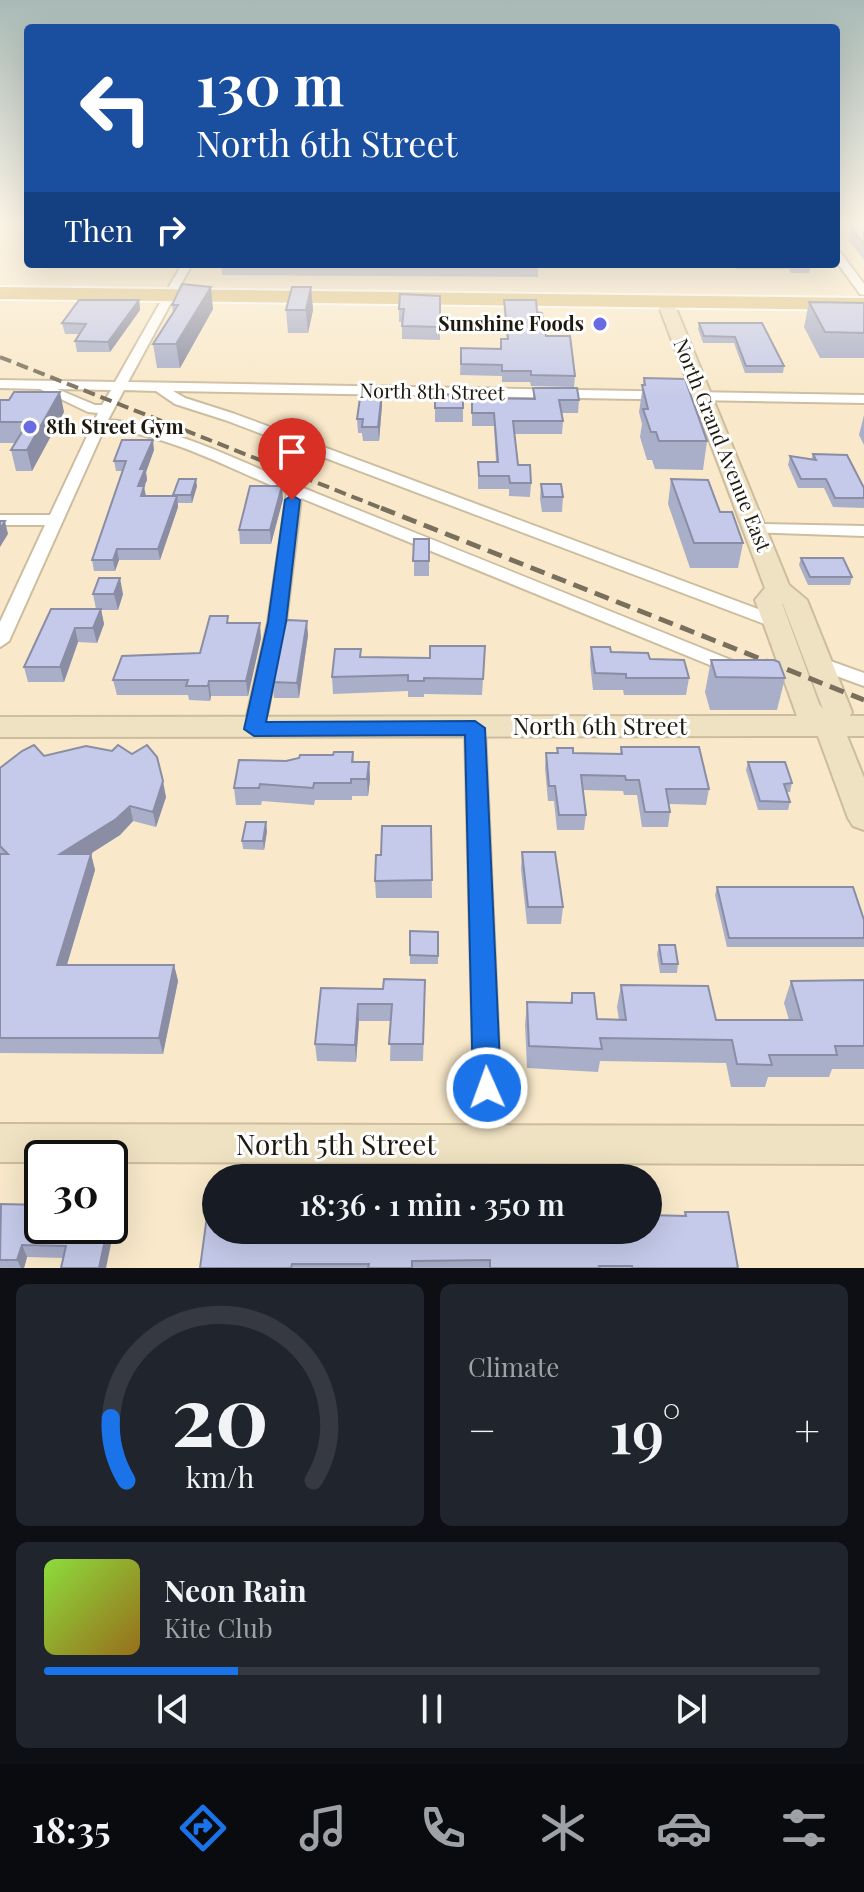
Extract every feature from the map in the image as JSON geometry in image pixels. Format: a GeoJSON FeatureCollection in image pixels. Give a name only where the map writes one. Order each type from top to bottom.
{"type":"FeatureCollection","features":[{"type":"Feature","properties":{"kind":"main road"},"geometry":{"type":"LineString","coordinates":[[0,293],[864,304]]}},
{"type":"Feature","properties":{"kind":"main road","name":"North Grand Avenue East"},"geometry":{"type":"LineString","coordinates":[[665,301],[778,589],[794,600],[838,712],[830,728]]}},
{"type":"Feature","properties":{"kind":"main road","name":"North Grand Avenue East"},"geometry":{"type":"LineString","coordinates":[[778,589],[768,600],[791,688],[808,712],[830,728],[864,818]]}},
{"type":"Feature","properties":{"kind":"main road","name":"North 6th Street"},"geometry":{"type":"LineString","coordinates":[[0,727],[864,726]]}},
{"type":"Feature","properties":{"kind":"main road","name":"North 5th Street"},"geometry":{"type":"LineString","coordinates":[[0,1143],[864,1145]]}},
{"type":"Feature","properties":{"kind":"street"},"geometry":{"type":"LineString","coordinates":[[0,641],[103,417],[177,281]]}},
{"type":"Feature","properties":{"kind":"street","name":"North 8th Street"},"geometry":{"type":"LineString","coordinates":[[0,384],[864,399]]}},
{"type":"Feature","properties":{"kind":"street"},"geometry":{"type":"LineString","coordinates":[[37,385],[122,425],[169,438],[295,488],[745,673]]}},
{"type":"Feature","properties":{"kind":"street"},"geometry":{"type":"LineString","coordinates":[[161,389],[180,401],[776,622]]}},
{"type":"Feature","properties":{"kind":"street"},"geometry":{"type":"LineString","coordinates":[[217,389],[214,400],[218,409],[230,417]]}},
{"type":"Feature","properties":{"kind":"street"},"geometry":{"type":"LineString","coordinates":[[254,729],[277,622],[295,488]]}},
{"type":"Feature","properties":{"kind":"street"},"geometry":{"type":"LineString","coordinates":[[0,520],[55,520]]}},
{"type":"Feature","properties":{"kind":"street"},"geometry":{"type":"LineString","coordinates":[[756,529],[864,531]]}},
{"type":"Feature","properties":{"kind":"street"},"geometry":{"type":"LineString","coordinates":[[819,663],[864,680]]}},
{"type":"Feature","properties":{"kind":"street"},"geometry":{"type":"LineString","coordinates":[[475,728],[489,1145]]}},
{"type":"Feature","properties":{"kind":"building"},"geometry":{"type":"Polygon","coordinates":[[[182,284],[211,287],[176,344],[153,344],[178,305],[172,305],[182,284]]]}},
{"type":"Feature","properties":{"kind":"building"},"geometry":{"type":"Polygon","coordinates":[[[292,287],[311,287],[306,310],[286,310],[292,287]]]}},
{"type":"Feature","properties":{"kind":"building"},"geometry":{"type":"Polygon","coordinates":[[[400,294],[440,296],[440,327],[402,326],[404,309],[399,309],[400,294]]]}},
{"type":"Feature","properties":{"kind":"building"},"geometry":{"type":"Polygon","coordinates":[[[79,300],[139,300],[108,342],[75,341],[86,324],[62,323],[79,300]]]}},
{"type":"Feature","properties":{"kind":"building"},"geometry":{"type":"Polygon","coordinates":[[[504,300],[536,300],[546,336],[570,336],[575,376],[531,375],[531,371],[502,371],[502,365],[461,364],[461,348],[501,349],[501,339],[508,339],[504,300]]]}},
{"type":"Feature","properties":{"kind":"building"},"geometry":{"type":"Polygon","coordinates":[[[809,302],[864,303],[864,333],[825,332],[809,302]]]}},
{"type":"Feature","properties":{"kind":"building"},"geometry":{"type":"Polygon","coordinates":[[[699,323],[762,323],[784,366],[746,366],[735,337],[704,336],[699,323]]]}},
{"type":"Feature","properties":{"kind":"building"},"geometry":{"type":"Polygon","coordinates":[[[644,378],[685,379],[707,441],[659,441],[656,432],[651,432],[643,409],[648,409],[642,385],[645,385],[644,378]]]}},
{"type":"Feature","properties":{"kind":"building"},"geometry":{"type":"Polygon","coordinates":[[[533,388],[577,388],[579,400],[559,400],[563,421],[513,421],[518,465],[530,465],[531,483],[510,483],[509,476],[479,476],[478,462],[498,462],[494,413],[472,413],[472,398],[535,399],[533,388]]]}},
{"type":"Feature","properties":{"kind":"building"},"geometry":{"type":"Polygon","coordinates":[[[361,391],[382,391],[378,427],[362,427],[363,419],[357,419],[361,391]]]}},
{"type":"Feature","properties":{"kind":"building"},"geometry":{"type":"Polygon","coordinates":[[[14,392],[60,392],[27,450],[11,450],[28,422],[0,422],[0,400],[9,400],[14,392]]]}},
{"type":"Feature","properties":{"kind":"building"},"geometry":{"type":"Polygon","coordinates":[[[435,394],[463,395],[463,408],[435,408],[435,394]]]}},
{"type":"Feature","properties":{"kind":"building"},"geometry":{"type":"Polygon","coordinates":[[[122,440],[153,440],[140,469],[145,469],[138,486],[144,486],[141,496],[177,496],[158,549],[117,549],[113,560],[92,560],[126,461],[114,461],[122,440]]]}},
{"type":"Feature","properties":{"kind":"building"},"geometry":{"type":"Polygon","coordinates":[[[813,454],[847,455],[864,488],[864,498],[835,498],[826,479],[801,479],[790,456],[816,460],[813,454]]]}},
{"type":"Feature","properties":{"kind":"building"},"geometry":{"type":"Polygon","coordinates":[[[179,479],[196,479],[191,495],[173,495],[179,479]]]}},
{"type":"Feature","properties":{"kind":"building"},"geometry":{"type":"Polygon","coordinates":[[[671,479],[708,480],[720,512],[732,512],[743,543],[694,543],[671,479]]]}},
{"type":"Feature","properties":{"kind":"building"},"geometry":{"type":"Polygon","coordinates":[[[541,484],[561,484],[563,497],[543,497],[541,484]]]}},
{"type":"Feature","properties":{"kind":"building"},"geometry":{"type":"Polygon","coordinates":[[[250,486],[282,486],[270,530],[239,530],[250,486]]]}},
{"type":"Feature","properties":{"kind":"building"},"geometry":{"type":"Polygon","coordinates":[[[414,539],[429,539],[429,561],[413,561],[414,539]]]}},
{"type":"Feature","properties":{"kind":"building"},"geometry":{"type":"Polygon","coordinates":[[[801,558],[843,558],[852,577],[810,577],[801,558]]]}},
{"type":"Feature","properties":{"kind":"building"},"geometry":{"type":"Polygon","coordinates":[[[99,578],[120,578],[114,594],[93,594],[99,578]]]}},
{"type":"Feature","properties":{"kind":"building"},"geometry":{"type":"Polygon","coordinates":[[[51,609],[101,609],[93,628],[75,628],[60,667],[24,667],[51,609]]]}},
{"type":"Feature","properties":{"kind":"building"},"geometry":{"type":"Polygon","coordinates":[[[210,616],[228,616],[227,623],[260,623],[246,681],[209,681],[208,686],[186,686],[188,680],[113,680],[122,656],[200,653],[210,616]]]}},
{"type":"Feature","properties":{"kind":"building"},"geometry":{"type":"Polygon","coordinates":[[[288,620],[307,621],[297,683],[272,682],[284,623],[288,620]]]}},
{"type":"Feature","properties":{"kind":"building"},"geometry":{"type":"Polygon","coordinates":[[[430,646],[485,646],[483,679],[424,678],[424,681],[408,681],[408,675],[332,677],[335,649],[361,649],[360,657],[430,658],[430,646]]]}},
{"type":"Feature","properties":{"kind":"building"},"geometry":{"type":"Polygon","coordinates":[[[591,647],[610,647],[611,652],[648,653],[650,659],[684,660],[689,678],[626,678],[626,674],[595,673],[591,647]]]}},
{"type":"Feature","properties":{"kind":"building"},"geometry":{"type":"Polygon","coordinates":[[[711,660],[774,660],[779,662],[785,678],[716,677],[711,660]]]}},
{"type":"Feature","properties":{"kind":"building"},"geometry":{"type":"Polygon","coordinates":[[[34,745],[44,756],[86,746],[112,751],[118,745],[132,754],[147,745],[157,757],[163,781],[153,812],[130,806],[116,819],[60,854],[91,854],[57,965],[174,965],[159,1038],[0,1038],[0,854],[8,854],[0,846],[0,768],[34,745]]]}},
{"type":"Feature","properties":{"kind":"building"},"geometry":{"type":"Polygon","coordinates":[[[621,747],[699,747],[709,789],[666,789],[670,812],[645,812],[639,780],[626,780],[625,776],[581,775],[586,815],[559,815],[555,786],[549,786],[546,753],[558,753],[557,748],[573,748],[573,753],[622,754],[621,747]]]}},
{"type":"Feature","properties":{"kind":"building"},"geometry":{"type":"Polygon","coordinates":[[[334,752],[353,752],[352,762],[369,762],[367,779],[351,779],[351,783],[314,783],[313,788],[260,784],[259,788],[234,788],[239,760],[286,761],[300,755],[333,755],[334,752]]]}},
{"type":"Feature","properties":{"kind":"building"},"geometry":{"type":"Polygon","coordinates":[[[748,762],[785,762],[792,783],[784,784],[790,802],[760,801],[748,762]]]}},
{"type":"Feature","properties":{"kind":"building"},"geometry":{"type":"Polygon","coordinates":[[[246,822],[266,822],[263,841],[242,841],[246,822]]]}},
{"type":"Feature","properties":{"kind":"building"},"geometry":{"type":"Polygon","coordinates":[[[382,826],[431,826],[432,880],[375,881],[376,855],[381,855],[382,826]]]}},
{"type":"Feature","properties":{"kind":"building"},"geometry":{"type":"Polygon","coordinates":[[[522,852],[555,852],[563,907],[528,907],[522,852]]]}},
{"type":"Feature","properties":{"kind":"building"},"geometry":{"type":"Polygon","coordinates":[[[717,887],[853,887],[864,920],[864,938],[729,938],[717,887]]]}},
{"type":"Feature","properties":{"kind":"building"},"geometry":{"type":"Polygon","coordinates":[[[410,931],[438,932],[438,956],[410,955],[410,931]]]}},
{"type":"Feature","properties":{"kind":"building"},"geometry":{"type":"Polygon","coordinates":[[[659,945],[675,945],[678,964],[662,964],[659,945]]]}},
{"type":"Feature","properties":{"kind":"building"},"geometry":{"type":"Polygon","coordinates":[[[384,979],[425,980],[423,1044],[389,1044],[392,1004],[358,1004],[355,1045],[315,1044],[321,988],[383,989],[384,979]]]}},
{"type":"Feature","properties":{"kind":"building"},"geometry":{"type":"Polygon","coordinates":[[[864,980],[864,1046],[835,1046],[837,1055],[769,1055],[772,1065],[737,1064],[732,1040],[600,1038],[602,1049],[529,1046],[527,1002],[572,1003],[572,993],[594,993],[597,1019],[626,1020],[621,985],[708,986],[716,1020],[802,1020],[791,981],[864,980]]]}},
{"type":"Feature","properties":{"kind":"building"},"geometry":{"type":"Polygon","coordinates":[[[1,1204],[24,1205],[24,1244],[104,1244],[99,1268],[61,1268],[66,1246],[22,1245],[17,1260],[0,1260],[1,1204]]]}},
{"type":"Feature","properties":{"kind":"building"},"geometry":{"type":"Polygon","coordinates":[[[685,1212],[728,1212],[738,1268],[490,1268],[490,1260],[412,1261],[412,1268],[368,1268],[369,1264],[292,1264],[291,1268],[200,1268],[203,1244],[662,1244],[662,1215],[686,1216],[685,1212]]]}},
{"type":"Feature","properties":{"kind":"railway"},"geometry":{"type":"LineString","coordinates":[[0,357],[386,510]]}},
{"type":"Feature","properties":{"kind":"railway"},"geometry":{"type":"LineString","coordinates":[[381,508],[864,700]]}},
{"type":"Feature","properties":{"kind":"place","name":"Sunshine Foods"},"geometry":{"type":"Point","coordinates":[600,324]}},
{"type":"Feature","properties":{"kind":"place","name":"8th Street Gym"},"geometry":{"type":"Point","coordinates":[30,427]}},
{"type":"Feature","properties":{"kind":"route"},"geometry":{"type":"LineString","coordinates":[[292,500],[277,622],[254,729],[475,728],[487,1088]]}}]}
